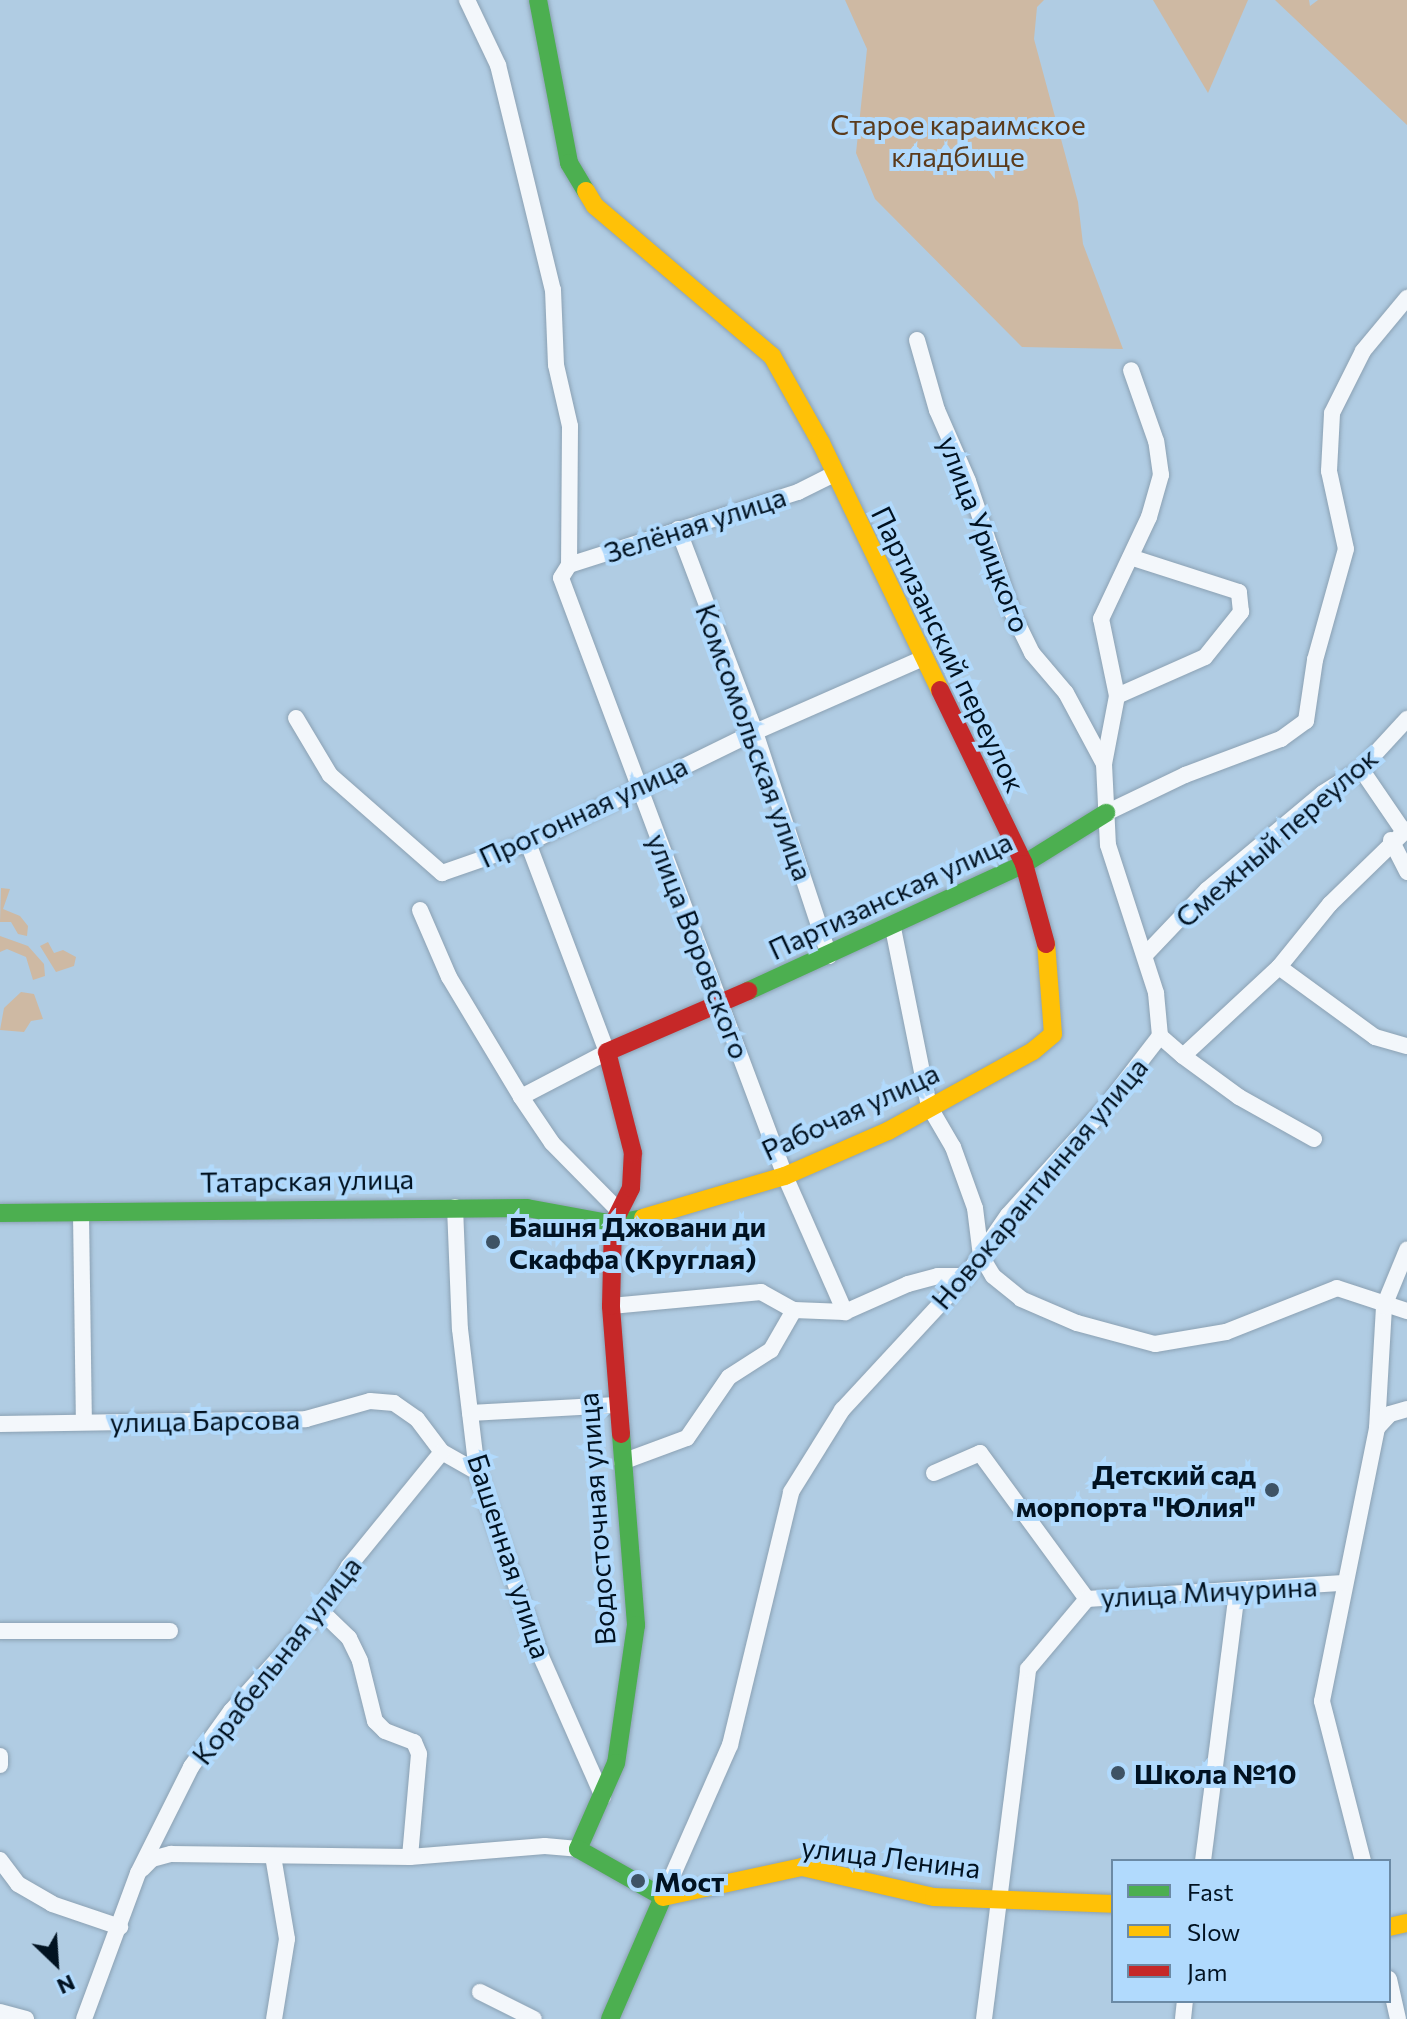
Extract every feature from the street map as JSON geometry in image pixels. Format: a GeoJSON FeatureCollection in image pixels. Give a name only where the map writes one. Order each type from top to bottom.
{"type":"FeatureCollection","features":[{"type":"Feature","properties":{"kind":"street"},"geometry":{"type":"LineString","coordinates":[[467,0],[498,65],[553,290],[556,365],[570,426],[565,571]]}},
{"type":"Feature","properties":{"kind":"street","name":"Партизанский переулок"},"geometry":{"type":"LineString","coordinates":[[538,0],[546,22],[569,163],[595,206],[772,356],[834,474],[921,659],[1024,864],[1045,930],[1053,1034]]}},
{"type":"Feature","properties":{"kind":"street","name":"Партизанская улица"},"geometry":{"type":"LineString","coordinates":[[521,1097],[607,1052],[893,928],[1024,864],[1106,813],[1185,775],[1281,739],[1306,721],[1315,660],[1346,549],[1329,471],[1332,413],[1363,351],[1407,298]]}},
{"type":"Feature","properties":{"kind":"street","name":"улица Урицкого"},"geometry":{"type":"LineString","coordinates":[[917,340],[937,410],[968,481],[1012,612],[1032,653],[1066,693],[1104,764],[1111,857],[1145,955],[1160,1036]]}},
{"type":"Feature","properties":{"kind":"street"},"geometry":{"type":"LineString","coordinates":[[1104,764],[1117,696],[1101,619],[1130,557],[1161,475],[1156,441],[1131,370]]}},
{"type":"Feature","properties":{"kind":"street","name":"Зелёная улица"},"geometry":{"type":"LineString","coordinates":[[565,571],[678,529],[798,492],[834,474]]}},
{"type":"Feature","properties":{"kind":"street","name":"Комсомольская улица"},"geometry":{"type":"LineString","coordinates":[[678,529],[755,732],[829,956]]}},
{"type":"Feature","properties":{"kind":"street"},"geometry":{"type":"LineString","coordinates":[[1117,696],[1205,657],[1241,612],[1239,592],[1130,557]]}},
{"type":"Feature","properties":{"kind":"street","name":"улица Воровского"},"geometry":{"type":"LineString","coordinates":[[565,571],[638,787],[785,1176],[845,1312]]}},
{"type":"Feature","properties":{"kind":"street","name":"Прогонная улица"},"geometry":{"type":"LineString","coordinates":[[296,718],[330,775],[442,873],[528,843],[755,732],[921,659]]}},
{"type":"Feature","properties":{"kind":"street","name":"Смежный переулок"},"geometry":{"type":"LineString","coordinates":[[1145,955],[1207,890],[1323,793],[1361,769],[1407,719]]}},
{"type":"Feature","properties":{"kind":"street"},"geometry":{"type":"LineString","coordinates":[[1361,769],[1400,833],[1407,872]]}},
{"type":"Feature","properties":{"kind":"street","name":"Новокарантинная улица"},"geometry":{"type":"LineString","coordinates":[[663,1897],[730,1745],[791,1492],[842,1410],[966,1276],[1008,1215],[1102,1111],[1160,1036],[1183,1056],[1279,967],[1400,833]]}},
{"type":"Feature","properties":{"kind":"street"},"geometry":{"type":"LineString","coordinates":[[528,843],[607,1052]]}},
{"type":"Feature","properties":{"kind":"street"},"geometry":{"type":"LineString","coordinates":[[420,910],[449,977],[521,1097],[552,1143],[616,1217]]}},
{"type":"Feature","properties":{"kind":"street"},"geometry":{"type":"LineString","coordinates":[[893,928],[929,1106],[953,1147],[975,1208],[981,1256],[993,1276],[1021,1299],[1077,1323],[1155,1344],[1226,1332],[1337,1288],[1359,1291],[1384,1306],[1407,1311]]}},
{"type":"Feature","properties":{"kind":"street"},"geometry":{"type":"LineString","coordinates":[[1279,967],[1375,1037],[1407,1046]]}},
{"type":"Feature","properties":{"kind":"street","name":"Рабочая улица"},"geometry":{"type":"LineString","coordinates":[[616,1217],[671,1213],[785,1176],[888,1131],[1033,1051],[1053,1034]]}},
{"type":"Feature","properties":{"kind":"street","name":"Водосточная улица"},"geometry":{"type":"LineString","coordinates":[[578,1849],[616,1763],[630,1692],[636,1625],[616,1405],[611,1306],[616,1217],[631,1188],[633,1153],[607,1052]]}},
{"type":"Feature","properties":{"kind":"street"},"geometry":{"type":"LineString","coordinates":[[1183,1056],[1239,1097],[1314,1139]]}},
{"type":"Feature","properties":{"kind":"street","name":"Татарская улица"},"geometry":{"type":"LineString","coordinates":[[0,1213],[455,1207],[527,1208],[616,1217]]}},
{"type":"Feature","properties":{"kind":"street","name":"Башенная улица"},"geometry":{"type":"LineString","coordinates":[[455,1207],[477,1472],[539,1652],[603,1797]]}},
{"type":"Feature","properties":{"kind":"street"},"geometry":{"type":"LineString","coordinates":[[81,1214],[84,1422]]}},
{"type":"Feature","properties":{"kind":"street"},"geometry":{"type":"LineString","coordinates":[[1362,1859],[1322,1701],[1377,1428],[1384,1306],[1407,1250]]}},
{"type":"Feature","properties":{"kind":"street"},"geometry":{"type":"LineString","coordinates":[[611,1306],[761,1292],[794,1310],[845,1312],[908,1284],[938,1276],[966,1276]]}},
{"type":"Feature","properties":{"kind":"street"},"geometry":{"type":"LineString","coordinates":[[622,1462],[687,1438],[729,1377],[771,1350],[794,1310]]}},
{"type":"Feature","properties":{"kind":"street","name":"улица Барсова"},"geometry":{"type":"LineString","coordinates":[[0,1424],[306,1419],[382,1402],[394,1403],[417,1419],[442,1452],[477,1472]]}},
{"type":"Feature","properties":{"kind":"street"},"geometry":{"type":"LineString","coordinates":[[470,1413],[616,1405]]}},
{"type":"Feature","properties":{"kind":"street"},"geometry":{"type":"LineString","coordinates":[[1377,1428],[1390,1414],[1407,1409]]}},
{"type":"Feature","properties":{"kind":"street","name":"Корабельная улица"},"geometry":{"type":"LineString","coordinates":[[84,2019],[138,1873],[191,1767],[231,1711],[321,1611],[349,1566],[442,1452]]}},
{"type":"Feature","properties":{"kind":"street"},"geometry":{"type":"LineString","coordinates":[[934,1473],[980,1453],[1087,1599]]}},
{"type":"Feature","properties":{"kind":"street","name":"улица Мичурина"},"geometry":{"type":"LineString","coordinates":[[984,2019],[1002,1898],[1028,1669],[1087,1599],[1237,1593],[1344,1583]]}},
{"type":"Feature","properties":{"kind":"street"},"geometry":{"type":"LineString","coordinates":[[1203,1859],[1237,1593]]}},
{"type":"Feature","properties":{"kind":"street"},"geometry":{"type":"LineString","coordinates":[[321,1611],[349,1638],[360,1661],[375,1721],[385,1731],[414,1742],[419,1754],[410,1857]]}},
{"type":"Feature","properties":{"kind":"street"},"geometry":{"type":"LineString","coordinates":[[0,1631],[170,1631]]}},
{"type":"Feature","properties":{"kind":"street"},"geometry":{"type":"LineString","coordinates":[[0,1756],[0,1765]]}},
{"type":"Feature","properties":{"kind":"street"},"geometry":{"type":"LineString","coordinates":[[138,1873],[152,1859],[171,1854],[410,1857],[545,1846],[578,1849],[617,1867],[663,1897],[610,2019]]}},
{"type":"Feature","properties":{"kind":"street"},"geometry":{"type":"LineString","coordinates":[[273,1856],[287,1939],[274,2019]]}},
{"type":"Feature","properties":{"kind":"street"},"geometry":{"type":"LineString","coordinates":[[0,1860],[18,1884],[52,1904],[120,1927]]}},
{"type":"Feature","properties":{"kind":"street","name":"улица Ленина"},"geometry":{"type":"LineString","coordinates":[[663,1897],[802,1867],[934,1897],[1111,1904]]}},
{"type":"Feature","properties":{"kind":"street"},"geometry":{"type":"LineString","coordinates":[[1391,1988],[1398,2019]]}},
{"type":"Feature","properties":{"kind":"street"},"geometry":{"type":"LineString","coordinates":[[480,1992],[534,2019]]}},
{"type":"Feature","properties":{"kind":"street"},"geometry":{"type":"LineString","coordinates":[[0,2012],[26,2019]]}},
{"type":"Feature","properties":{"kind":"green space","name":"Старое караимское кладбище"},"geometry":{"type":"Polygon","coordinates":[[[845,0],[1044,0],[1037,7],[1034,39],[1078,202],[1083,244],[1123,349],[1022,347],[875,199],[856,153],[867,49],[845,0]]]}},
{"type":"Feature","properties":{"kind":"green space"},"geometry":{"type":"Polygon","coordinates":[[[1153,0],[1248,0],[1208,93],[1153,0]]]}},
{"type":"Feature","properties":{"kind":"green space"},"geometry":{"type":"Polygon","coordinates":[[[1275,0],[1309,0],[1310,6],[1318,0],[1407,0],[1407,125],[1275,0]]]}},
{"type":"Feature","properties":{"kind":"green space"},"geometry":{"type":"Polygon","coordinates":[[[1,888],[10,889],[3,909],[20,916],[28,926],[27,936],[18,934],[11,922],[0,922],[1,888]]]}},
{"type":"Feature","properties":{"kind":"green space"},"geometry":{"type":"Polygon","coordinates":[[[0,936],[28,946],[44,964],[45,976],[33,980],[26,957],[7,949],[0,952],[0,936]]]}},
{"type":"Feature","properties":{"kind":"green space"},"geometry":{"type":"Polygon","coordinates":[[[48,942],[54,953],[63,950],[76,957],[74,966],[56,972],[40,946],[48,942]]]}},
{"type":"Feature","properties":{"kind":"green space"},"geometry":{"type":"Polygon","coordinates":[[[21,992],[34,994],[43,1019],[31,1021],[24,1032],[0,1030],[4,1008],[21,992]]]}},
{"type":"Feature","properties":{"kind":"traffic: fast"},"geometry":{"type":"LineString","coordinates":[[538,0],[569,163],[586,191]]}},
{"type":"Feature","properties":{"kind":"traffic: fast"},"geometry":{"type":"LineString","coordinates":[[748,991],[1024,864],[1106,813]]}},
{"type":"Feature","properties":{"kind":"traffic: fast"},"geometry":{"type":"LineString","coordinates":[[0,1213],[527,1208],[613,1224],[643,1218]]}},
{"type":"Feature","properties":{"kind":"traffic: fast"},"geometry":{"type":"LineString","coordinates":[[621,1434],[636,1625],[616,1763],[578,1849],[663,1897]]}},
{"type":"Feature","properties":{"kind":"traffic: fast"},"geometry":{"type":"LineString","coordinates":[[610,2019],[663,1897]]}},
{"type":"Feature","properties":{"kind":"traffic: slow"},"geometry":{"type":"LineString","coordinates":[[586,191],[595,206],[772,356],[821,443],[940,690]]}},
{"type":"Feature","properties":{"kind":"traffic: slow"},"geometry":{"type":"LineString","coordinates":[[643,1218],[785,1176],[888,1131],[1033,1051],[1053,1034],[1046,944]]}},
{"type":"Feature","properties":{"kind":"traffic: slow"},"geometry":{"type":"LineString","coordinates":[[663,1897],[802,1867],[934,1897],[1111,1904]]}},
{"type":"Feature","properties":{"kind":"traffic: slow"},"geometry":{"type":"LineString","coordinates":[[1391,1927],[1407,1923]]}},
{"type":"Feature","properties":{"kind":"traffic: jam"},"geometry":{"type":"LineString","coordinates":[[940,690],[1024,864],[1046,944]]}},
{"type":"Feature","properties":{"kind":"traffic: jam"},"geometry":{"type":"LineString","coordinates":[[621,1434],[611,1306],[613,1224],[631,1188],[633,1153],[607,1052],[748,991]]}},
{"type":"Feature","properties":{"kind":"place","name":"Башня Джовани ди Скаффа (Круглая)"},"geometry":{"type":"Point","coordinates":[493,1242]}},
{"type":"Feature","properties":{"kind":"place","name":"Детский сад морпорта \"Юлия\""},"geometry":{"type":"Point","coordinates":[1272,1490]}},
{"type":"Feature","properties":{"kind":"place","name":"Школа №10"},"geometry":{"type":"Point","coordinates":[1118,1773]}},
{"type":"Feature","properties":{"kind":"place","name":"Мост"},"geometry":{"type":"Point","coordinates":[638,1881]}}]}
